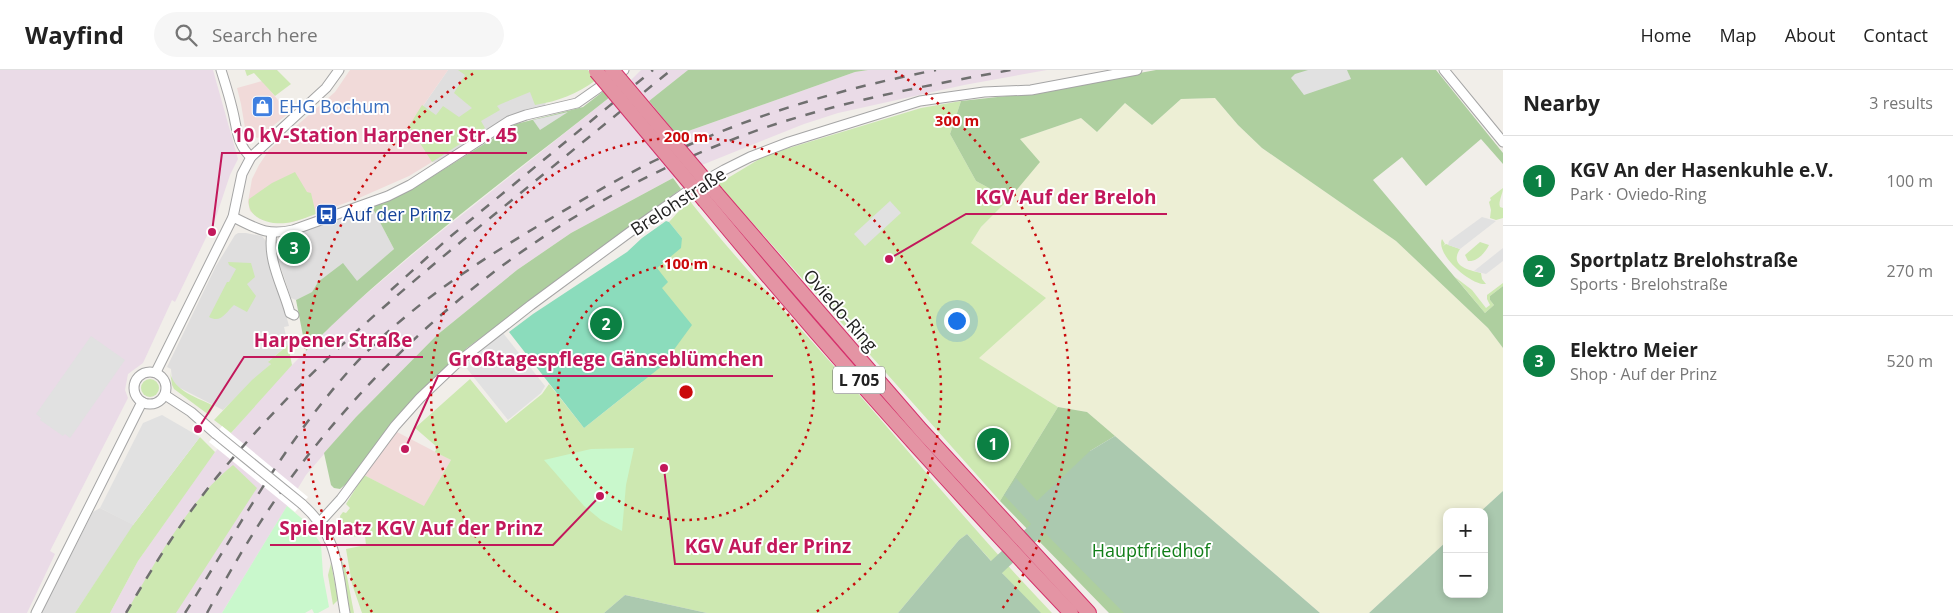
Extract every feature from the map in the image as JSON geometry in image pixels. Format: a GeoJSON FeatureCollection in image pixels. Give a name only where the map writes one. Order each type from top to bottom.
{"type":"FeatureCollection","features":[{"type":"Feature","properties":{"kind":"highway","name":"Oviedo-Ring"},"geometry":{"type":"LineString","coordinates":[[612,70],[710,197],[901,428],[1071,613]]}},
{"type":"Feature","properties":{"kind":"highway","name":"Oviedo-Ring"},"geometry":{"type":"LineString","coordinates":[[596,71],[1089,613]]}},
{"type":"Feature","properties":{"kind":"street"},"geometry":{"type":"LineString","coordinates":[[221,70],[233,110],[237,133],[244,151],[252,157]]}},
{"type":"Feature","properties":{"kind":"street"},"geometry":{"type":"LineString","coordinates":[[156,372],[233,217],[242,174],[252,157],[326,88],[339,70]]}},
{"type":"Feature","properties":{"kind":"street"},"geometry":{"type":"LineString","coordinates":[[233,217],[272,233],[293,230],[388,196],[410,185],[509,122],[526,115],[577,103],[624,70]]}},
{"type":"Feature","properties":{"kind":"street","name":"Brelohstraße"},"geometry":{"type":"LineString","coordinates":[[320,522],[341,499],[395,426],[420,398],[458,362],[634,229],[692,188],[724,170],[750,157],[789,142],[920,101],[984,92],[1031,90],[1138,70]]}},
{"type":"Feature","properties":{"kind":"street"},"geometry":{"type":"LineString","coordinates":[[1444,70],[1503,142]]}},
{"type":"Feature","properties":{"kind":"street"},"geometry":{"type":"LineString","coordinates":[[272,233],[270,246],[274,264],[290,313],[294,315]]}},
{"type":"Feature","properties":{"kind":"street"},"geometry":{"type":"LineString","coordinates":[[145,372],[156,372],[165,382],[165,395],[152,404],[142,402],[135,394],[134,383],[145,372]]}},
{"type":"Feature","properties":{"kind":"street"},"geometry":{"type":"LineString","coordinates":[[165,395],[190,412],[302,504],[320,522],[333,546],[345,613]]}},
{"type":"Feature","properties":{"kind":"street"},"geometry":{"type":"LineString","coordinates":[[36,613],[142,402]]}},
{"type":"Feature","properties":{"kind":"shaded area"},"geometry":{"type":"Polygon","coordinates":[[[0,70],[213,70],[238,159],[230,175],[216,217],[175,302],[172,300],[143,363],[128,374],[125,390],[128,398],[50,551],[55,554],[27,613],[0,613],[0,70]]]}},
{"type":"Feature","properties":{"kind":"shaded area"},"geometry":{"type":"Polygon","coordinates":[[[350,70],[448,70],[409,126],[432,162],[409,176],[359,198],[293,222],[277,223],[260,219],[250,211],[248,202],[252,179],[259,165],[269,150],[335,92],[350,70]]]}},
{"type":"Feature","properties":{"kind":"shaded area"},"geometry":{"type":"Polygon","coordinates":[[[448,70],[561,70],[544,107],[437,163],[432,162],[409,126],[448,70]]]}},
{"type":"Feature","properties":{"kind":"shaded area"},"geometry":{"type":"Polygon","coordinates":[[[641,70],[688,70],[649,101],[631,80],[641,70]]]}},
{"type":"Feature","properties":{"kind":"shaded area"},"geometry":{"type":"Polygon","coordinates":[[[868,70],[1047,70],[964,85],[838,113],[804,124],[682,173],[571,233],[517,270],[437,335],[356,417],[306,475],[222,613],[110,613],[138,561],[210,458],[274,383],[346,311],[424,245],[610,97],[651,147],[677,135],[855,72],[868,70]]]}},
{"type":"Feature","properties":{"kind":"shaded area"},"geometry":{"type":"Polygon","coordinates":[[[1308,70],[1347,70],[1351,79],[1304,95],[1291,78],[1295,74],[1308,70]]]}},
{"type":"Feature","properties":{"kind":"shaded area","name":"EHG Bochum"},"geometry":{"type":"Polygon","coordinates":[[[262,81],[289,113],[258,138],[246,134],[237,88],[262,81]]]}},
{"type":"Feature","properties":{"kind":"shaded area"},"geometry":{"type":"Polygon","coordinates":[[[568,112],[540,130],[533,120],[568,112]]]}},
{"type":"Feature","properties":{"kind":"shaded area"},"geometry":{"type":"Polygon","coordinates":[[[890,201],[901,213],[865,246],[854,234],[890,201]]]}},
{"type":"Feature","properties":{"kind":"shaded area"},"geometry":{"type":"Polygon","coordinates":[[[372,207],[394,249],[357,282],[318,282],[312,292],[296,300],[291,298],[274,247],[275,243],[283,238],[372,207]]]}},
{"type":"Feature","properties":{"kind":"shaded area"},"geometry":{"type":"Polygon","coordinates":[[[1482,217],[1496,221],[1460,249],[1448,245],[1449,241],[1482,217]]]}},
{"type":"Feature","properties":{"kind":"shaded area"},"geometry":{"type":"Polygon","coordinates":[[[238,233],[262,236],[266,241],[270,267],[278,285],[289,326],[284,327],[288,345],[269,361],[271,364],[223,410],[178,387],[172,380],[171,369],[167,367],[216,266],[238,233]]]}},
{"type":"Feature","properties":{"kind":"shaded area"},"geometry":{"type":"Polygon","coordinates":[[[1503,248],[1503,261],[1486,274],[1474,271],[1503,248]]]}},
{"type":"Feature","properties":{"kind":"shaded area"},"geometry":{"type":"Polygon","coordinates":[[[503,333],[545,386],[541,393],[508,420],[464,365],[503,333]]]}},
{"type":"Feature","properties":{"kind":"shaded area"},"geometry":{"type":"Polygon","coordinates":[[[91,336],[125,360],[70,438],[65,434],[63,436],[40,420],[41,418],[36,414],[91,336]]]}},
{"type":"Feature","properties":{"kind":"shaded area"},"geometry":{"type":"Polygon","coordinates":[[[162,415],[200,437],[133,525],[100,508],[143,423],[162,415]]]}},
{"type":"Feature","properties":{"kind":"shaded area"},"geometry":{"type":"Polygon","coordinates":[[[397,432],[451,460],[424,507],[364,475],[397,432]]]}},
{"type":"Feature","properties":{"kind":"shaded area"},"geometry":{"type":"Polygon","coordinates":[[[100,508],[134,525],[75,613],[41,613],[93,512],[100,508]]]}},
{"type":"Feature","properties":{"kind":"green space"},"geometry":{"type":"Polygon","coordinates":[[[245,70],[277,70],[291,84],[275,96],[254,73],[247,76],[245,70]]]}},
{"type":"Feature","properties":{"kind":"green space"},"geometry":{"type":"Polygon","coordinates":[[[458,70],[588,70],[596,80],[575,93],[552,101],[535,105],[530,92],[497,106],[500,110],[481,121],[485,128],[432,162],[409,126],[422,105],[436,115],[443,106],[459,117],[472,108],[454,93],[465,75],[458,70]]]}},
{"type":"Feature","properties":{"kind":"green space"},"geometry":{"type":"Polygon","coordinates":[[[688,70],[868,70],[855,72],[677,135],[649,101],[688,70]]]}},
{"type":"Feature","properties":{"kind":"green space"},"geometry":{"type":"Polygon","coordinates":[[[1156,70],[1436,70],[1503,153],[1503,164],[1481,139],[1426,186],[1402,157],[1373,180],[1485,313],[1494,305],[1490,300],[1490,296],[1503,286],[1503,348],[1488,328],[1396,241],[1262,148],[1238,125],[1215,98],[1181,99],[1152,125],[1125,103],[1097,132],[1081,118],[1020,139],[1040,162],[1009,199],[976,181],[950,134],[961,101],[1024,94],[1156,70]]]}},
{"type":"Feature","properties":{"kind":"green space"},"geometry":{"type":"Polygon","coordinates":[[[605,90],[610,97],[415,251],[341,316],[306,351],[296,300],[312,292],[318,282],[343,263],[357,281],[394,249],[372,207],[414,188],[516,124],[583,107],[605,90]]]}},
{"type":"Feature","properties":{"kind":"green space"},"geometry":{"type":"Polygon","coordinates":[[[1215,98],[1238,125],[1262,148],[1396,241],[1488,328],[1503,348],[1503,491],[1484,508],[1443,508],[1443,545],[1369,613],[1320,613],[1087,412],[1058,407],[978,358],[971,243],[981,227],[1009,199],[1020,139],[1081,118],[1097,132],[1125,103],[1152,125],[1181,99],[1215,98]]]}},
{"type":"Feature","properties":{"kind":"green space"},"geometry":{"type":"Polygon","coordinates":[[[961,101],[950,134],[976,181],[1009,199],[981,227],[971,243],[1046,298],[979,358],[1058,407],[1000,501],[718,184],[766,155],[921,108],[961,101]]]}},
{"type":"Feature","properties":{"kind":"green space"},"geometry":{"type":"Polygon","coordinates":[[[295,172],[307,192],[311,193],[316,214],[294,222],[273,223],[260,219],[251,211],[249,199],[272,183],[295,172]]]}},
{"type":"Feature","properties":{"kind":"green space"},"geometry":{"type":"Polygon","coordinates":[[[673,178],[681,189],[467,348],[415,396],[347,483],[340,489],[334,488],[331,485],[324,453],[356,417],[437,335],[517,270],[571,233],[673,178]]]}},
{"type":"Feature","properties":{"kind":"green space"},"geometry":{"type":"Polygon","coordinates":[[[1503,188],[1500,207],[1503,208],[1503,218],[1496,220],[1490,218],[1489,202],[1490,198],[1503,188]]]}},
{"type":"Feature","properties":{"kind":"green space"},"geometry":{"type":"Polygon","coordinates":[[[689,200],[977,531],[1052,613],[1038,613],[967,534],[959,540],[898,613],[707,613],[625,595],[604,613],[362,613],[352,584],[346,549],[366,545],[365,536],[345,537],[344,533],[348,532],[346,524],[342,525],[340,516],[350,508],[346,504],[364,475],[424,506],[451,460],[435,452],[437,447],[415,428],[470,379],[506,423],[542,394],[549,384],[584,428],[642,382],[662,287],[656,268],[682,238],[669,222],[689,200]]]}},
{"type":"Feature","properties":{"kind":"green space"},"geometry":{"type":"Polygon","coordinates":[[[666,221],[682,238],[681,248],[657,268],[668,282],[662,288],[692,325],[662,366],[584,428],[509,332],[627,252],[642,238],[666,221]]]}},
{"type":"Feature","properties":{"kind":"green space"},"geometry":{"type":"Polygon","coordinates":[[[1442,239],[1445,244],[1443,246],[1446,244],[1460,249],[1457,255],[1458,263],[1466,269],[1481,273],[1482,279],[1486,284],[1472,280],[1456,268],[1444,253],[1441,245],[1442,239]]]}},
{"type":"Feature","properties":{"kind":"green space"},"geometry":{"type":"Polygon","coordinates":[[[1480,242],[1489,245],[1475,260],[1468,261],[1465,255],[1480,242]]]}},
{"type":"Feature","properties":{"kind":"green space"},"geometry":{"type":"Polygon","coordinates":[[[228,262],[251,263],[255,277],[247,284],[256,296],[247,312],[234,305],[220,318],[213,319],[209,317],[236,269],[229,265],[228,262]]]}},
{"type":"Feature","properties":{"kind":"green space"},"geometry":{"type":"Polygon","coordinates":[[[1455,277],[1472,290],[1486,308],[1490,305],[1487,295],[1503,283],[1503,286],[1490,296],[1490,300],[1494,305],[1485,313],[1455,277]]]}},
{"type":"Feature","properties":{"kind":"green space"},"geometry":{"type":"Polygon","coordinates":[[[288,345],[292,365],[231,433],[214,420],[252,380],[271,364],[268,362],[288,345]]]}},
{"type":"Feature","properties":{"kind":"green space"},"geometry":{"type":"Polygon","coordinates":[[[170,372],[172,379],[181,389],[214,406],[209,415],[174,389],[170,372]]]}},
{"type":"Feature","properties":{"kind":"green space"},"geometry":{"type":"Polygon","coordinates":[[[146,379],[154,379],[159,384],[157,395],[146,397],[141,392],[141,384],[146,379]]]}},
{"type":"Feature","properties":{"kind":"green space"},"geometry":{"type":"Polygon","coordinates":[[[1058,407],[1087,412],[1115,436],[1090,451],[1158,613],[1109,613],[1000,501],[1058,407]]]}},
{"type":"Feature","properties":{"kind":"green space","name":"Hauptfriedhof"},"geometry":{"type":"Polygon","coordinates":[[[1115,436],[1320,613],[1124,613],[1045,533],[1002,573],[1041,613],[898,613],[959,540],[967,534],[991,561],[1031,524],[1004,495],[1016,478],[1037,501],[1090,451],[1115,436]]]}},
{"type":"Feature","properties":{"kind":"green space"},"geometry":{"type":"Polygon","coordinates":[[[200,437],[215,452],[138,561],[110,613],[75,613],[133,525],[200,437]]]}},
{"type":"Feature","properties":{"kind":"green space"},"geometry":{"type":"Polygon","coordinates":[[[634,448],[626,485],[622,531],[601,520],[584,506],[544,460],[591,449],[634,448]]]}},
{"type":"Feature","properties":{"kind":"green space"},"geometry":{"type":"Polygon","coordinates":[[[233,465],[257,488],[176,613],[126,613],[187,514],[217,479],[233,465]]]}},
{"type":"Feature","properties":{"kind":"green space"},"geometry":{"type":"Polygon","coordinates":[[[1503,491],[1503,613],[1369,613],[1443,545],[1443,598],[1488,598],[1488,508],[1484,508],[1503,491]]]}},
{"type":"Feature","properties":{"kind":"green space"},"geometry":{"type":"Polygon","coordinates":[[[287,506],[306,522],[321,544],[323,575],[329,607],[318,613],[314,613],[312,609],[305,613],[222,613],[287,506]]]}},
{"type":"Feature","properties":{"kind":"green space"},"geometry":{"type":"Polygon","coordinates":[[[342,561],[345,566],[354,613],[350,613],[342,561]]]}},
{"type":"Feature","properties":{"kind":"green space"},"geometry":{"type":"Polygon","coordinates":[[[331,563],[338,600],[333,605],[328,575],[331,563]]]}},
{"type":"Feature","properties":{"kind":"green space"},"geometry":{"type":"Polygon","coordinates":[[[625,595],[707,613],[604,613],[625,595]]]}},
{"type":"Feature","properties":{"kind":"pier"},"geometry":{"type":"Polygon","coordinates":[[[222,426],[308,497],[295,512],[209,442],[222,426]]]}},
{"type":"Feature","properties":{"kind":"railway"},"geometry":{"type":"LineString","coordinates":[[391,290],[451,236],[653,70]]}},
{"type":"Feature","properties":{"kind":"railway"},"geometry":{"type":"LineString","coordinates":[[126,613],[162,553],[202,495],[261,426],[321,364],[450,250],[671,70]]}},
{"type":"Feature","properties":{"kind":"railway"},"geometry":{"type":"LineString","coordinates":[[185,613],[261,490],[302,429],[347,373],[368,351],[436,292],[538,226],[656,160],[724,130],[793,106],[828,95],[936,70]]}},
{"type":"Feature","properties":{"kind":"railway"},"geometry":{"type":"LineString","coordinates":[[207,613],[239,557],[274,502],[299,467],[346,410],[396,357],[449,308],[506,263],[566,222],[629,186],[695,155],[764,128],[855,102],[1011,70]]}},
{"type":"Feature","properties":{"kind":"place","name":"EHG Bochum"},"geometry":{"type":"Point","coordinates":[263,106]}},
{"type":"Feature","properties":{"kind":"place","name":"Auf der Prinz"},"geometry":{"type":"Point","coordinates":[327,214]}},
{"type":"Feature","properties":{"kind":"place","name":"10 kV-Station Harpener Str. 45"},"geometry":{"type":"Point","coordinates":[212,232]}},
{"type":"Feature","properties":{"kind":"place","name":"Elektro Meier"},"geometry":{"type":"Point","coordinates":[294,248]}},
{"type":"Feature","properties":{"kind":"place","name":"KGV Auf der Breloh"},"geometry":{"type":"Point","coordinates":[889,259]}},
{"type":"Feature","properties":{"kind":"place","name":"Sportplatz Brelohstraße"},"geometry":{"type":"Point","coordinates":[606,324]}},
{"type":"Feature","properties":{"kind":"place","name":"Harpener Straße"},"geometry":{"type":"Point","coordinates":[198,429]}},
{"type":"Feature","properties":{"kind":"place","name":"KGV An der Hasenkuhle e.V."},"geometry":{"type":"Point","coordinates":[993,444]}},
{"type":"Feature","properties":{"kind":"place","name":"Großtagespflege Gänseblümchen"},"geometry":{"type":"Point","coordinates":[405,449]}},
{"type":"Feature","properties":{"kind":"place","name":"KGV Auf der Prinz"},"geometry":{"type":"Point","coordinates":[664,468]}},
{"type":"Feature","properties":{"kind":"place","name":"Spielplatz KGV Auf der Prinz"},"geometry":{"type":"Point","coordinates":[600,496]}}]}
